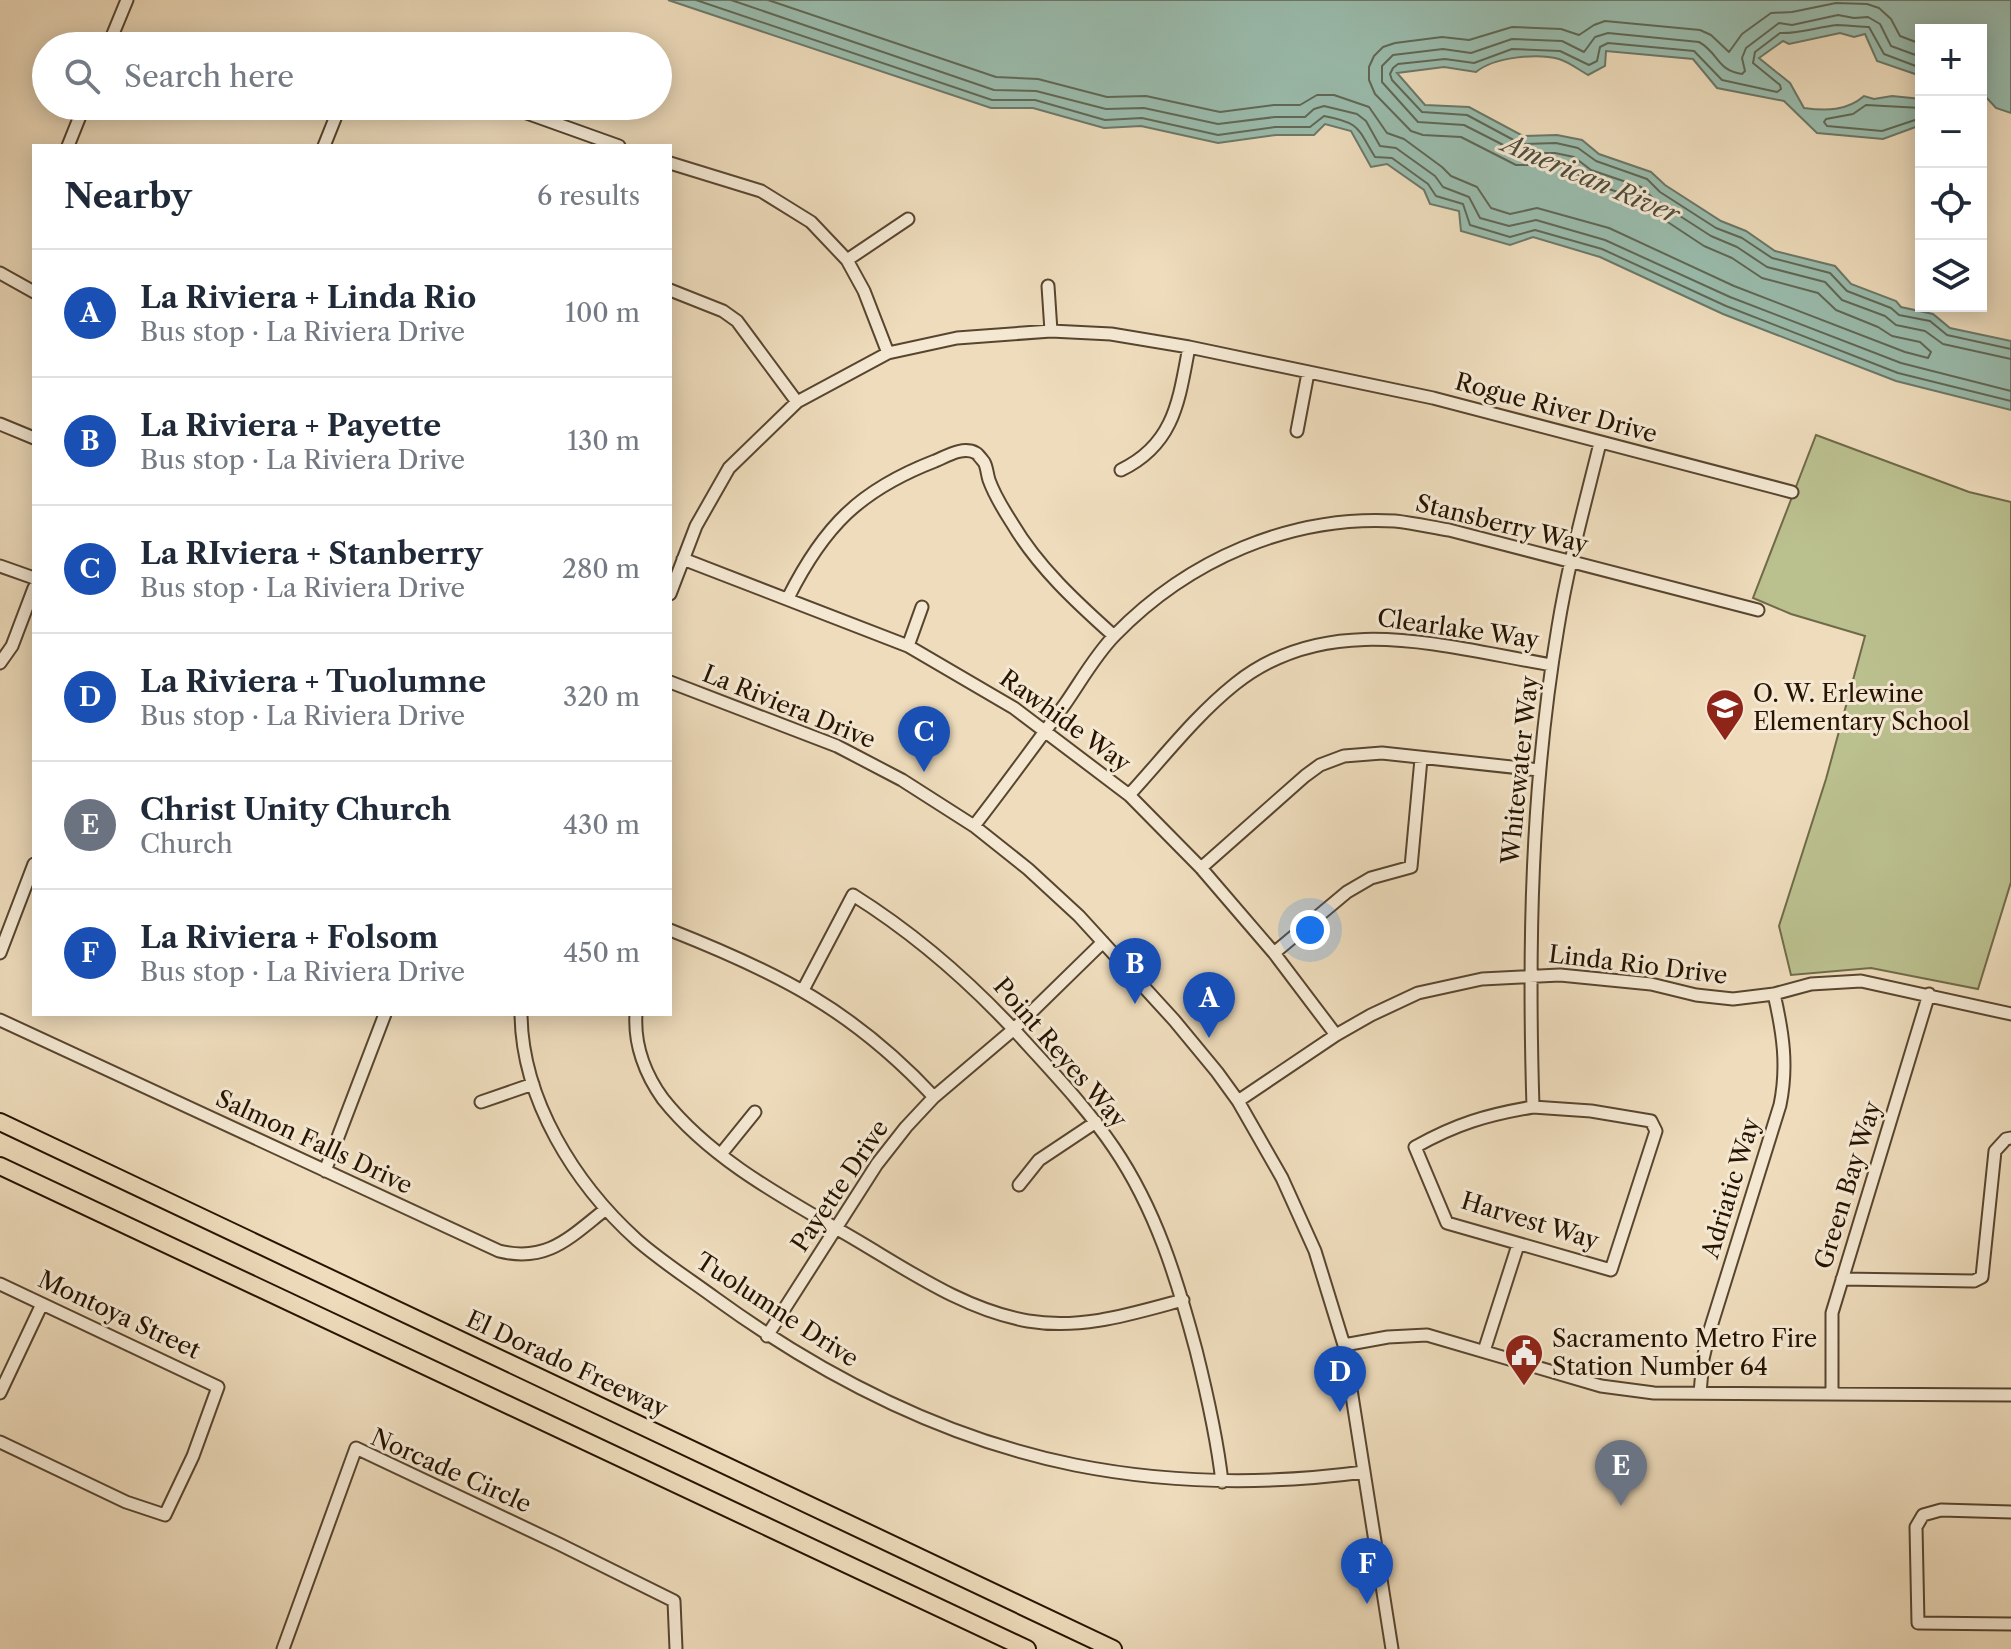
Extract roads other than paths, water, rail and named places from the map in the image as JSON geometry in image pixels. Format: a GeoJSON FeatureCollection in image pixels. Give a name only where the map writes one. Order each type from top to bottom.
{"type":"FeatureCollection","features":[{"type":"Feature","properties":{"kind":"highway","name":"El Dorado Freeway"},"geometry":{"type":"LineString","coordinates":[[0,1122],[1110,1647]]}},
{"type":"Feature","properties":{"kind":"highway"},"geometry":{"type":"LineString","coordinates":[[0,1166],[1025,1648]]}},
{"type":"Feature","properties":{"kind":"street"},"geometry":{"type":"LineString","coordinates":[[114,32],[127,0]]}},
{"type":"Feature","properties":{"kind":"street"},"geometry":{"type":"LineString","coordinates":[[69,144],[78,120]]}},
{"type":"Feature","properties":{"kind":"street"},"geometry":{"type":"LineString","coordinates":[[325,144],[334,120]]}},
{"type":"Feature","properties":{"kind":"street"},"geometry":{"type":"LineString","coordinates":[[546,120],[613,144]]}},
{"type":"Feature","properties":{"kind":"street"},"geometry":{"type":"LineString","coordinates":[[672,164],[761,191],[811,222],[847,260],[864,291],[888,353]]}},
{"type":"Feature","properties":{"kind":"street"},"geometry":{"type":"LineString","coordinates":[[847,260],[908,219]]}},
{"type":"Feature","properties":{"kind":"street"},"geometry":{"type":"LineString","coordinates":[[0,273],[32,291]]}},
{"type":"Feature","properties":{"kind":"street"},"geometry":{"type":"LineString","coordinates":[[1048,286],[1051,331]]}},
{"type":"Feature","properties":{"kind":"street"},"geometry":{"type":"LineString","coordinates":[[672,291],[723,311],[737,321],[797,402]]}},
{"type":"Feature","properties":{"kind":"street","name":"Rogue River Drive"},"geometry":{"type":"LineString","coordinates":[[672,589],[696,526],[729,468],[797,402],[888,353],[957,338],[1051,331],[1111,334],[1189,347],[1433,398],[1792,492]]}},
{"type":"Feature","properties":{"kind":"street"},"geometry":{"type":"LineString","coordinates":[[1121,470],[1139,461],[1167,431],[1176,412],[1189,347]]}},
{"type":"Feature","properties":{"kind":"street"},"geometry":{"type":"LineString","coordinates":[[1297,431],[1308,373]]}},
{"type":"Feature","properties":{"kind":"street"},"geometry":{"type":"LineString","coordinates":[[0,424],[32,437]]}},
{"type":"Feature","properties":{"kind":"street","name":"Whitewater Way"},"geometry":{"type":"LineString","coordinates":[[1533,1107],[1529,976],[1531,872],[1539,770],[1552,665],[1570,563],[1600,443]]}},
{"type":"Feature","properties":{"kind":"street"},"geometry":{"type":"LineString","coordinates":[[788,598],[807,561],[825,536],[855,505],[889,480],[961,450],[976,453],[984,463],[1000,503],[1032,552],[1069,595],[1114,636]]}},
{"type":"Feature","properties":{"kind":"street","name":"Stansberry Way"},"geometry":{"type":"LineString","coordinates":[[974,826],[1114,636],[1173,585],[1234,549],[1283,533],[1326,525],[1397,521],[1449,530],[1758,610]]}},
{"type":"Feature","properties":{"kind":"street","name":"Rawhide Way"},"geometry":{"type":"LineString","coordinates":[[683,559],[908,646],[1014,708],[1129,795],[1201,868],[1274,953],[1336,1035]]}},
{"type":"Feature","properties":{"kind":"street"},"geometry":{"type":"LineString","coordinates":[[0,566],[32,577]]}},
{"type":"Feature","properties":{"kind":"street"},"geometry":{"type":"LineString","coordinates":[[0,663],[12,646],[32,593]]}},
{"type":"Feature","properties":{"kind":"street"},"geometry":{"type":"LineString","coordinates":[[908,646],[922,607]]}},
{"type":"Feature","properties":{"kind":"street","name":"Clearlake Way"},"geometry":{"type":"LineString","coordinates":[[1129,795],[1210,705],[1236,683],[1273,658],[1324,641],[1366,637],[1409,641],[1552,665]]}},
{"type":"Feature","properties":{"kind":"street","name":"La Riviera Drive"},"geometry":{"type":"LineString","coordinates":[[672,683],[837,746],[902,780],[974,826],[1028,869],[1103,942],[1174,1020],[1238,1101],[1282,1178],[1315,1251],[1344,1345],[1392,1649]]}},
{"type":"Feature","properties":{"kind":"street"},"geometry":{"type":"LineString","coordinates":[[1201,868],[1320,765],[1344,756],[1382,753],[1539,770]]}},
{"type":"Feature","properties":{"kind":"street"},"geometry":{"type":"LineString","coordinates":[[1274,953],[1347,892],[1371,878],[1411,867],[1421,759]]}},
{"type":"Feature","properties":{"kind":"street"},"geometry":{"type":"LineString","coordinates":[[0,953],[32,869]]}},
{"type":"Feature","properties":{"kind":"street","name":"Point Reyes Way"},"geometry":{"type":"LineString","coordinates":[[803,990],[853,895],[946,961],[1014,1029],[1096,1122],[1134,1180],[1164,1243],[1183,1300],[1209,1403],[1222,1482]]}},
{"type":"Feature","properties":{"kind":"street"},"geometry":{"type":"LineString","coordinates":[[672,931],[745,960],[803,990],[861,1029],[934,1097]]}},
{"type":"Feature","properties":{"kind":"street","name":"Payette Drive"},"geometry":{"type":"LineString","coordinates":[[767,1336],[891,1145],[934,1097],[1014,1029],[1103,942]]}},
{"type":"Feature","properties":{"kind":"street","name":"Linda Rio Drive"},"geometry":{"type":"LineString","coordinates":[[1238,1101],[1336,1035],[1418,993],[1482,979],[1560,975],[1651,984],[1696,995],[1733,999],[1774,994],[1811,984],[1861,981],[2011,1014]]}},
{"type":"Feature","properties":{"kind":"street","name":"Adriatic Way"},"geometry":{"type":"LineString","coordinates":[[1700,1393],[1709,1333],[1785,1083],[1786,1052],[1774,994]]}},
{"type":"Feature","properties":{"kind":"street","name":"Green Bay Way"},"geometry":{"type":"LineString","coordinates":[[1832,1393],[1832,1313],[1929,994]]}},
{"type":"Feature","properties":{"kind":"street"},"geometry":{"type":"LineString","coordinates":[[325,1171],[384,1016]]}},
{"type":"Feature","properties":{"kind":"street","name":"Tuolumne Drive"},"geometry":{"type":"LineString","coordinates":[[521,1016],[525,1055],[533,1084],[564,1151],[606,1209],[659,1258],[767,1336],[871,1395],[955,1431],[999,1445],[1119,1473],[1222,1482],[1293,1480],[1364,1472]]}},
{"type":"Feature","properties":{"kind":"street"},"geometry":{"type":"LineString","coordinates":[[636,1016],[638,1043],[654,1085],[672,1109],[721,1154],[767,1187],[946,1292],[1027,1321],[1073,1324],[1096,1322],[1183,1300]]}},
{"type":"Feature","properties":{"kind":"street","name":"Salmon Falls Drive"},"geometry":{"type":"LineString","coordinates":[[0,1020],[492,1248],[514,1255],[537,1254],[558,1246],[606,1209]]}},
{"type":"Feature","properties":{"kind":"street"},"geometry":{"type":"LineString","coordinates":[[481,1102],[533,1084]]}},
{"type":"Feature","properties":{"kind":"street","name":"Harvest Way"},"geometry":{"type":"LineString","coordinates":[[1533,1107],[1651,1121],[1656,1131],[1611,1270],[1447,1223],[1415,1147],[1452,1127],[1493,1113],[1533,1107]]}},
{"type":"Feature","properties":{"kind":"street"},"geometry":{"type":"LineString","coordinates":[[721,1154],[755,1112]]}},
{"type":"Feature","properties":{"kind":"street"},"geometry":{"type":"LineString","coordinates":[[1019,1185],[1039,1160],[1096,1122]]}},
{"type":"Feature","properties":{"kind":"street"},"geometry":{"type":"LineString","coordinates":[[1842,1279],[1974,1281],[1982,1277],[1995,1151],[2011,1138]]}},
{"type":"Feature","properties":{"kind":"street"},"geometry":{"type":"LineString","coordinates":[[1484,1351],[1518,1245]]}},
{"type":"Feature","properties":{"kind":"street","name":"Montoya Street"},"geometry":{"type":"LineString","coordinates":[[0,1284],[218,1387],[193,1456],[165,1515],[126,1502],[0,1442]]}},
{"type":"Feature","properties":{"kind":"street"},"geometry":{"type":"LineString","coordinates":[[0,1393],[42,1304]]}},
{"type":"Feature","properties":{"kind":"street"},"geometry":{"type":"LineString","coordinates":[[1344,1345],[1388,1337],[1427,1335],[1601,1386],[1654,1393],[2011,1395]]}},
{"type":"Feature","properties":{"kind":"street","name":"Norcade Circle"},"geometry":{"type":"LineString","coordinates":[[283,1649],[356,1448],[674,1601],[676,1649]]}},
{"type":"Feature","properties":{"kind":"street"},"geometry":{"type":"LineString","coordinates":[[2011,1512],[1941,1510],[1923,1515],[1916,1527],[1918,1623],[2011,1624]]}},
{"type":"Feature","properties":{"kind":"water","name":"American River"},"geometry":{"type":"Polygon","coordinates":[[[668,0],[2011,0],[2011,113],[1996,108],[1987,98],[1987,24],[1915,24],[1915,74],[1877,61],[1865,34],[1854,37],[1840,33],[1789,44],[1783,41],[1759,58],[1790,83],[1804,108],[1836,109],[1851,105],[1864,96],[1874,99],[1892,96],[1915,98],[1915,127],[1883,139],[1817,133],[1784,101],[1717,88],[1693,59],[1606,51],[1605,66],[1588,75],[1563,60],[1539,56],[1504,60],[1476,72],[1444,67],[1397,73],[1425,105],[1469,107],[1523,136],[1557,135],[1582,140],[1599,154],[1651,172],[1665,185],[1721,221],[1746,231],[1775,251],[1835,266],[1851,284],[1896,301],[1901,307],[1933,314],[1950,328],[2011,341],[2011,410],[1896,381],[1723,314],[1600,257],[1533,237],[1510,245],[1461,231],[1459,211],[1430,204],[1424,190],[1387,164],[1371,167],[1351,131],[1325,124],[1314,135],[1276,135],[1218,143],[1141,126],[1104,128],[1033,108],[991,108],[668,0]]]}},
{"type":"Feature","properties":{"kind":"place","name":"O. W. Erlewine Elementary School"},"geometry":{"type":"Point","coordinates":[1725,742]}},
{"type":"Feature","properties":{"kind":"place","name":"La RIviera + Stanberry"},"geometry":{"type":"Point","coordinates":[924,772]}},
{"type":"Feature","properties":{"kind":"place","name":"La Riviera + Payette"},"geometry":{"type":"Point","coordinates":[1135,1004]}},
{"type":"Feature","properties":{"kind":"place","name":"La Riviera + Linda Rio"},"geometry":{"type":"Point","coordinates":[1209,1038]}},
{"type":"Feature","properties":{"kind":"place","name":"Sacramento Metro Fire Station Number 64"},"geometry":{"type":"Point","coordinates":[1524,1387]}},
{"type":"Feature","properties":{"kind":"place","name":"La Riviera + Tuolumne"},"geometry":{"type":"Point","coordinates":[1340,1412]}},
{"type":"Feature","properties":{"kind":"place","name":"Christ Unity Church"},"geometry":{"type":"Point","coordinates":[1621,1506]}},
{"type":"Feature","properties":{"kind":"place","name":"La Riviera + Folsom"},"geometry":{"type":"Point","coordinates":[1367,1604]}}]}
